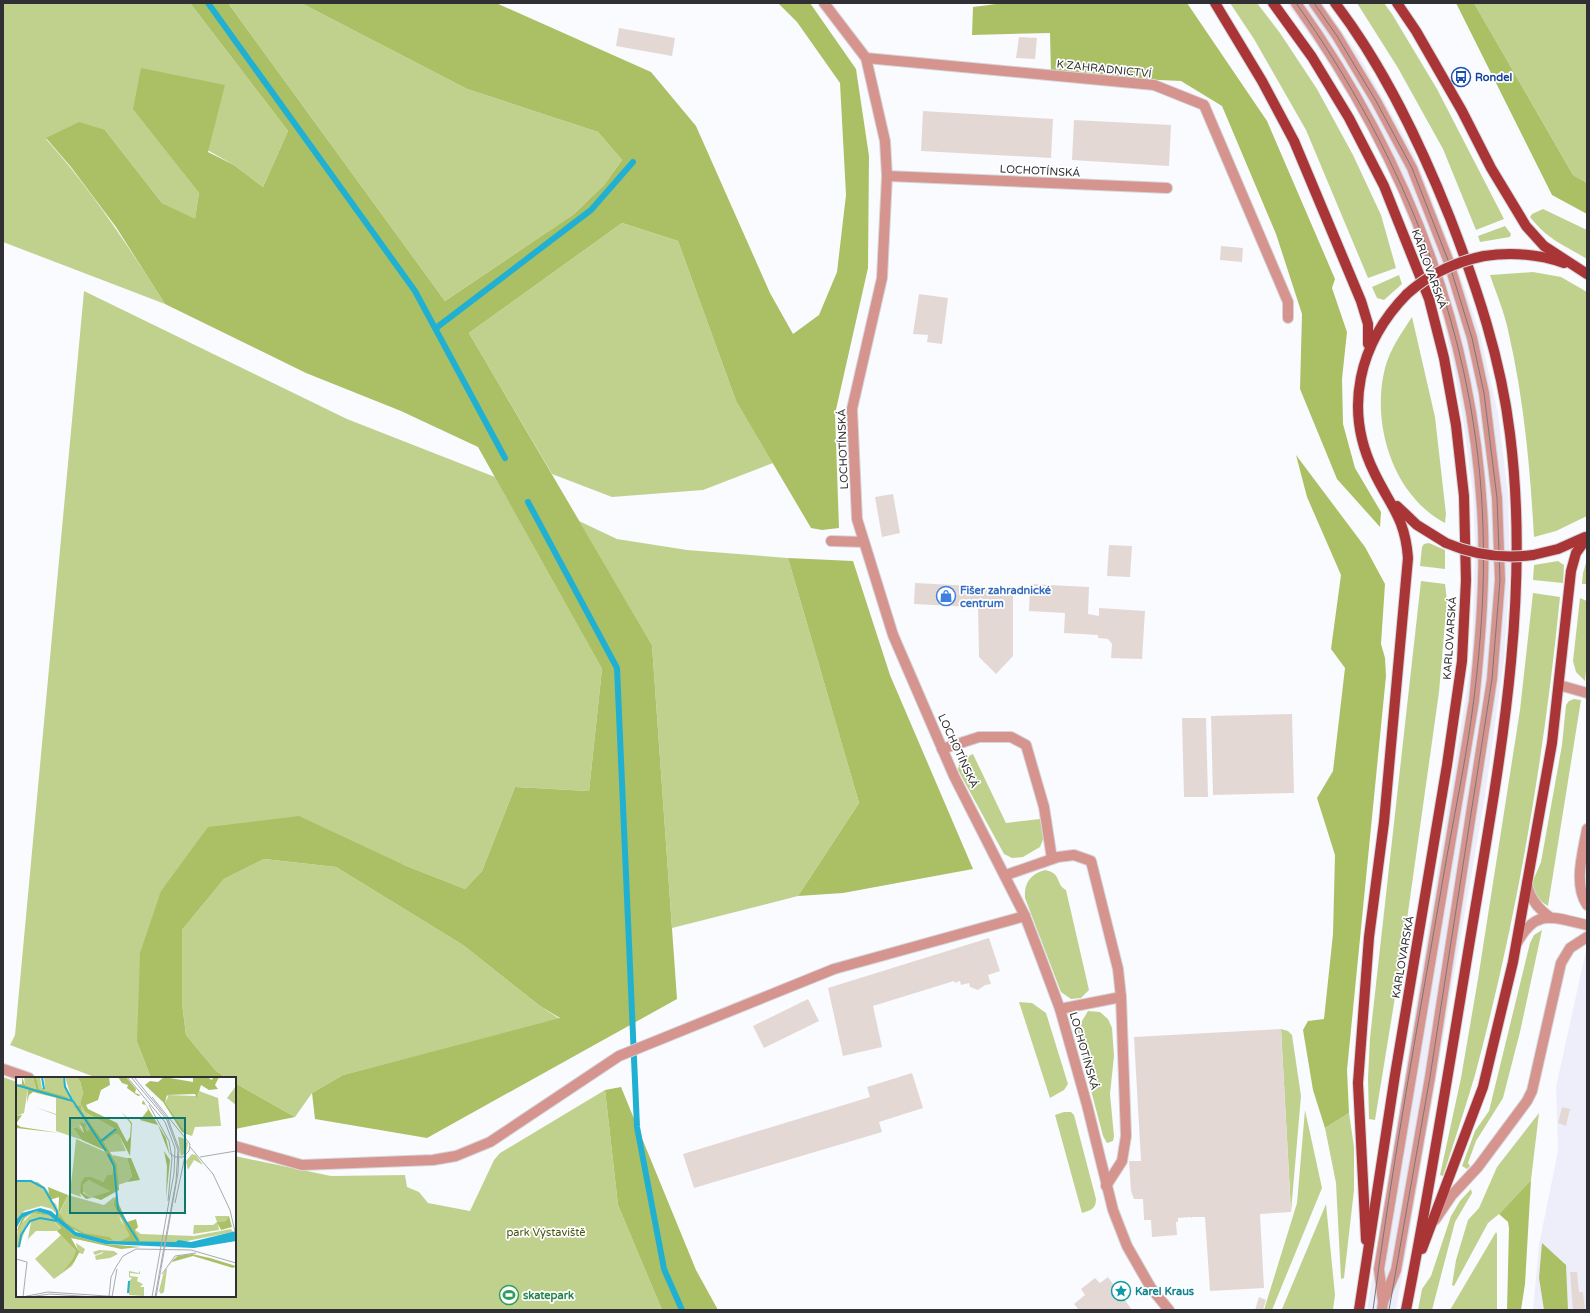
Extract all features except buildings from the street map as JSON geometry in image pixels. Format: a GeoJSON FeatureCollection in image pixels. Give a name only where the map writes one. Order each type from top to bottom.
{"type":"FeatureCollection","features":[{"type":"Feature","properties":{"kind":"main road"},"geometry":{"type":"LineString","coordinates":[[1215,3],[1262,81],[1294,141],[1365,314],[1369,334],[1359,389],[1359,420],[1367,455],[1382,488],[1404,527],[1408,558],[1384,822],[1369,937],[1358,1083],[1367,1262]]}},
{"type":"Feature","properties":{"kind":"main road","name":"KARLOVARSKÁ"},"geometry":{"type":"LineString","coordinates":[[1273,3],[1312,57],[1349,118],[1384,186],[1429,299],[1444,358],[1456,425],[1464,496],[1466,580],[1462,661],[1447,765],[1395,1075],[1359,1310]]}},
{"type":"Feature","properties":{"kind":"main road"},"geometry":{"type":"LineString","coordinates":[[1334,3],[1356,32],[1428,162],[1475,283],[1496,359],[1510,432],[1517,500],[1518,577],[1513,654],[1498,769],[1406,1310]]}},
{"type":"Feature","properties":{"kind":"main road"},"geometry":{"type":"LineString","coordinates":[[1397,3],[1416,31],[1520,216],[1544,246],[1584,273]]}},
{"type":"Feature","properties":{"kind":"main road"},"geometry":{"type":"LineString","coordinates":[[1366,356],[1382,323],[1407,294],[1425,280],[1445,268],[1484,256],[1520,254],[1562,262],[1584,273]]}},
{"type":"Feature","properties":{"kind":"main road"},"geometry":{"type":"LineString","coordinates":[[1382,488],[1409,518],[1427,532],[1446,543],[1488,556],[1518,557],[1533,555],[1558,549],[1587,537]]}},
{"type":"Feature","properties":{"kind":"main road"},"geometry":{"type":"LineString","coordinates":[[1412,1278],[1428,1230],[1483,1087],[1516,946],[1552,743],[1571,571],[1578,549],[1587,537]]}},
{"type":"Feature","properties":{"kind":"street","name":"LOCHOTÍNSKÁ"},"geometry":{"type":"LineString","coordinates":[[824,3],[866,58],[885,141],[888,176],[882,278],[852,409],[858,519],[864,542],[893,635],[942,749],[1006,875],[1025,916],[1060,1009],[1087,1105],[1112,1210],[1127,1246],[1144,1278],[1167,1309]]}},
{"type":"Feature","properties":{"kind":"street","name":"KARLOVARSKÁ"},"geometry":{"type":"LineString","coordinates":[[1296,3],[1326,45],[1364,109],[1397,176],[1427,246],[1456,335],[1468,393],[1480,480],[1483,528],[1482,610],[1474,701],[1378,1269],[1382,1306]]}},
{"type":"Feature","properties":{"kind":"street","name":"KARLOVARSKÁ"},"geometry":{"type":"LineString","coordinates":[[1314,3],[1337,36],[1368,88],[1412,168],[1448,260],[1472,338],[1484,393],[1497,498],[1500,580],[1492,679],[1460,894],[1403,1232],[1396,1270],[1382,1306]]}},
{"type":"Feature","properties":{"kind":"street","name":"K ZAHRADNICTVÍ"},"geometry":{"type":"LineString","coordinates":[[866,58],[1154,85],[1204,105],[1288,302],[1288,318]]}},
{"type":"Feature","properties":{"kind":"street","name":"LOCHOTÍNSKÁ"},"geometry":{"type":"LineString","coordinates":[[888,176],[1168,188]]}},
{"type":"Feature","properties":{"kind":"street"},"geometry":{"type":"LineString","coordinates":[[831,541],[864,542]]}},
{"type":"Feature","properties":{"kind":"street"},"geometry":{"type":"LineString","coordinates":[[1559,685],[1587,693]]}},
{"type":"Feature","properties":{"kind":"street"},"geometry":{"type":"LineString","coordinates":[[942,749],[979,737],[1011,737],[1026,745],[1044,807],[1052,859]]}},
{"type":"Feature","properties":{"kind":"street"},"geometry":{"type":"LineString","coordinates":[[1587,829],[1580,865],[1580,882],[1581,893],[1587,905]]}},
{"type":"Feature","properties":{"kind":"street"},"geometry":{"type":"LineString","coordinates":[[1006,875],[1052,859],[1074,855],[1091,861],[1118,969],[1122,997],[1126,1136],[1122,1161],[1106,1186]]}},
{"type":"Feature","properties":{"kind":"street"},"geometry":{"type":"LineString","coordinates":[[1527,881],[1528,892],[1532,899],[1538,907],[1551,918]]}},
{"type":"Feature","properties":{"kind":"street"},"geometry":{"type":"LineString","coordinates":[[236,1146],[302,1165],[432,1160],[456,1156],[490,1142],[619,1056],[834,969],[1025,916]]}},
{"type":"Feature","properties":{"kind":"street"},"geometry":{"type":"LineString","coordinates":[[1516,946],[1529,926],[1541,918],[1551,918],[1587,925]]}},
{"type":"Feature","properties":{"kind":"street"},"geometry":{"type":"LineString","coordinates":[[1428,1230],[1452,1196],[1478,1167],[1527,1101],[1532,1091],[1561,963],[1570,948],[1587,938]]}},
{"type":"Feature","properties":{"kind":"street"},"geometry":{"type":"LineString","coordinates":[[1060,1009],[1122,997]]}},
{"type":"Feature","properties":{"kind":"street"},"geometry":{"type":"LineString","coordinates":[[3,1069],[26,1077]]}},
{"type":"Feature","properties":{"kind":"shaded area"},"geometry":{"type":"Polygon","coordinates":[[[1287,3],[1322,3],[1359,56],[1414,154],[1453,254],[1480,334],[1498,414],[1508,493],[1510,573],[1504,659],[1485,796],[1396,1310],[1367,1310],[1472,657],[1475,545],[1473,493],[1455,373],[1440,306],[1400,196],[1366,125],[1324,56],[1287,3]]]}},
{"type":"Feature","properties":{"kind":"shaded area"},"geometry":{"type":"Polygon","coordinates":[[[1587,946],[1587,1310],[1533,1310],[1539,1245],[1558,1151],[1556,1087],[1587,946]]]}},
{"type":"Feature","properties":{"kind":"green space"},"geometry":{"type":"Polygon","coordinates":[[[3,3],[190,3],[288,131],[263,187],[234,165],[134,109],[199,193],[195,220],[162,203],[105,130],[46,139],[94,198],[165,304],[3,242],[3,3]]]}},
{"type":"Feature","properties":{"kind":"green space"},"geometry":{"type":"Polygon","coordinates":[[[190,3],[228,3],[445,301],[574,214],[604,185],[622,160],[598,132],[467,89],[301,3],[496,3],[651,72],[696,126],[770,293],[793,334],[819,315],[837,272],[846,195],[840,83],[797,22],[778,3],[810,3],[856,69],[869,156],[868,268],[835,414],[839,528],[822,530],[811,528],[736,401],[678,241],[622,223],[469,333],[652,645],[677,999],[427,1138],[315,1119],[312,1093],[343,1075],[560,1018],[540,1006],[463,945],[336,867],[264,859],[224,879],[182,930],[182,1003],[186,1035],[216,1071],[225,1077],[151,1077],[137,1042],[140,953],[161,891],[208,827],[299,816],[404,865],[465,889],[482,871],[515,787],[589,791],[602,669],[478,447],[401,411],[306,373],[165,304],[116,227],[71,167],[46,138],[79,122],[105,130],[162,203],[195,219],[199,193],[133,109],[141,68],[225,85],[208,152],[234,165],[263,187],[288,131],[190,3]]]}},
{"type":"Feature","properties":{"kind":"green space"},"geometry":{"type":"Polygon","coordinates":[[[228,3],[301,3],[467,89],[598,132],[622,160],[604,185],[574,214],[445,301],[228,3]]]}},
{"type":"Feature","properties":{"kind":"green space"},"geometry":{"type":"Polygon","coordinates":[[[1004,3],[1187,3],[1267,121],[1335,279],[1332,288],[1347,332],[1342,379],[1343,424],[1355,468],[1381,512],[1380,527],[1337,479],[1300,389],[1302,314],[1276,234],[1222,106],[1181,81],[1051,75],[1050,33],[972,35],[973,7],[1004,3]]]}},
{"type":"Feature","properties":{"kind":"green space"},"geometry":{"type":"Polygon","coordinates":[[[1230,3],[1257,3],[1280,33],[1317,89],[1353,155],[1381,215],[1396,268],[1368,278],[1306,130],[1254,39],[1230,3]]]}},
{"type":"Feature","properties":{"kind":"green space"},"geometry":{"type":"Polygon","coordinates":[[[1357,3],[1384,3],[1392,14],[1437,89],[1504,219],[1476,230],[1443,149],[1398,68],[1357,3]]]}},
{"type":"Feature","properties":{"kind":"green space"},"geometry":{"type":"Polygon","coordinates":[[[1456,3],[1474,3],[1573,175],[1587,183],[1587,214],[1552,195],[1456,3]]]}},
{"type":"Feature","properties":{"kind":"green space"},"geometry":{"type":"Polygon","coordinates":[[[1474,3],[1587,3],[1587,183],[1573,175],[1474,3]]]}},
{"type":"Feature","properties":{"kind":"green space"},"geometry":{"type":"Polygon","coordinates":[[[1543,209],[1587,230],[1587,259],[1550,237],[1530,217],[1532,214],[1543,209]]]}},
{"type":"Feature","properties":{"kind":"green space"},"geometry":{"type":"Polygon","coordinates":[[[622,223],[678,241],[736,401],[773,463],[703,490],[612,497],[552,474],[469,333],[622,223]]]}},
{"type":"Feature","properties":{"kind":"green space"},"geometry":{"type":"Polygon","coordinates":[[[1505,226],[1511,234],[1510,237],[1480,242],[1478,236],[1505,226]]]}},
{"type":"Feature","properties":{"kind":"green space"},"geometry":{"type":"Polygon","coordinates":[[[1533,272],[1561,277],[1587,292],[1587,516],[1556,531],[1534,537],[1528,459],[1514,356],[1502,309],[1490,275],[1533,272]]]}},
{"type":"Feature","properties":{"kind":"green space"},"geometry":{"type":"Polygon","coordinates":[[[1399,275],[1402,284],[1384,300],[1377,298],[1372,287],[1399,275]]]}},
{"type":"Feature","properties":{"kind":"green space"},"geometry":{"type":"Polygon","coordinates":[[[84,291],[347,419],[495,477],[602,669],[589,791],[515,787],[482,871],[465,889],[404,865],[208,827],[137,1042],[151,1077],[94,1077],[10,1045],[15,1035],[84,291]]]}},
{"type":"Feature","properties":{"kind":"green space"},"geometry":{"type":"Polygon","coordinates":[[[1412,317],[1435,417],[1446,514],[1445,523],[1427,511],[1411,495],[1399,476],[1390,456],[1384,434],[1381,411],[1381,389],[1385,368],[1393,347],[1412,317]]]}},
{"type":"Feature","properties":{"kind":"green space"},"geometry":{"type":"Polygon","coordinates":[[[1296,455],[1365,547],[1385,584],[1381,644],[1385,658],[1386,676],[1347,1070],[1349,1113],[1325,1128],[1313,1090],[1303,1030],[1308,1021],[1324,1019],[1333,934],[1335,855],[1317,798],[1333,771],[1345,668],[1331,649],[1341,575],[1307,497],[1296,455]]]}},
{"type":"Feature","properties":{"kind":"green space"},"geometry":{"type":"Polygon","coordinates":[[[579,521],[617,539],[687,550],[788,558],[859,803],[798,896],[672,928],[652,645],[579,521]]]}},
{"type":"Feature","properties":{"kind":"green space"},"geometry":{"type":"Polygon","coordinates":[[[1429,543],[1445,550],[1445,569],[1420,566],[1422,547],[1424,544],[1429,543]]]}},
{"type":"Feature","properties":{"kind":"green space"},"geometry":{"type":"Polygon","coordinates":[[[788,558],[853,561],[890,675],[973,869],[843,893],[798,896],[859,803],[788,558]]]}},
{"type":"Feature","properties":{"kind":"green space"},"geometry":{"type":"Polygon","coordinates":[[[1587,560],[1587,584],[1582,584],[1583,573],[1587,560]]]}},
{"type":"Feature","properties":{"kind":"green space"},"geometry":{"type":"Polygon","coordinates":[[[1558,561],[1564,565],[1563,583],[1533,580],[1534,565],[1558,561]]]}},
{"type":"Feature","properties":{"kind":"green space"},"geometry":{"type":"Polygon","coordinates":[[[1421,581],[1445,584],[1447,600],[1439,692],[1403,948],[1375,1120],[1369,1119],[1368,1078],[1370,1038],[1421,581]]]}},
{"type":"Feature","properties":{"kind":"green space"},"geometry":{"type":"Polygon","coordinates":[[[1533,593],[1560,597],[1546,718],[1537,778],[1504,957],[1475,1075],[1443,1176],[1440,1175],[1461,1078],[1520,710],[1533,593]]]}},
{"type":"Feature","properties":{"kind":"green space"},"geometry":{"type":"Polygon","coordinates":[[[1580,598],[1587,601],[1587,660],[1585,681],[1576,672],[1573,661],[1580,598]]]}},
{"type":"Feature","properties":{"kind":"green space"},"geometry":{"type":"Polygon","coordinates":[[[1574,699],[1581,700],[1548,906],[1536,898],[1532,883],[1541,862],[1562,745],[1566,705],[1569,701],[1574,699]]]}},
{"type":"Feature","properties":{"kind":"green space"},"geometry":{"type":"Polygon","coordinates":[[[973,754],[1006,823],[1040,819],[1044,837],[1040,847],[1023,857],[1012,858],[1004,854],[958,770],[960,760],[973,754]]]}},
{"type":"Feature","properties":{"kind":"green space"},"geometry":{"type":"Polygon","coordinates":[[[264,859],[336,867],[463,945],[540,1006],[560,1019],[343,1075],[312,1093],[295,1117],[236,1084],[236,1077],[225,1077],[216,1071],[186,1035],[182,1003],[182,930],[224,879],[264,859]]]}},
{"type":"Feature","properties":{"kind":"green space"},"geometry":{"type":"Polygon","coordinates":[[[1045,870],[1054,874],[1060,885],[1066,890],[1089,990],[1081,998],[1071,999],[1061,992],[1025,898],[1029,880],[1035,874],[1045,870]]]}},
{"type":"Feature","properties":{"kind":"green space"},"geometry":{"type":"Polygon","coordinates":[[[1542,930],[1520,1032],[1503,1098],[1476,1141],[1468,1163],[1470,1166],[1467,1169],[1462,1166],[1475,1131],[1489,1111],[1530,943],[1534,935],[1542,930]]]}},
{"type":"Feature","properties":{"kind":"green space"},"geometry":{"type":"Polygon","coordinates":[[[1019,1002],[1032,1003],[1046,1013],[1068,1084],[1064,1090],[1050,1098],[1019,1002]]]}},
{"type":"Feature","properties":{"kind":"green space"},"geometry":{"type":"Polygon","coordinates":[[[1088,1011],[1100,1012],[1108,1019],[1112,1028],[1114,1056],[1110,1094],[1114,1136],[1113,1141],[1107,1143],[1103,1136],[1077,1037],[1079,1026],[1088,1011]]]}},
{"type":"Feature","properties":{"kind":"green space"},"geometry":{"type":"Polygon","coordinates":[[[1281,1029],[1288,1031],[1292,1035],[1301,1096],[1291,1212],[1281,1029]]]}},
{"type":"Feature","properties":{"kind":"green space","name":"park Výstaviště"},"geometry":{"type":"Polygon","coordinates":[[[3,1077],[16,1082],[16,1297],[236,1297],[236,1156],[331,1176],[405,1175],[407,1187],[419,1192],[428,1203],[470,1211],[494,1160],[500,1153],[605,1090],[618,1205],[662,1310],[3,1310],[3,1077]]]}},
{"type":"Feature","properties":{"kind":"green space"},"geometry":{"type":"Polygon","coordinates":[[[236,1084],[295,1117],[236,1129],[236,1084]]]}},
{"type":"Feature","properties":{"kind":"green space"},"geometry":{"type":"Polygon","coordinates":[[[621,1087],[696,1270],[718,1310],[662,1310],[618,1205],[605,1090],[621,1087]]]}},
{"type":"Feature","properties":{"kind":"green space"},"geometry":{"type":"Polygon","coordinates":[[[1305,1110],[1322,1188],[1272,1310],[1264,1310],[1297,1203],[1305,1110]]]}},
{"type":"Feature","properties":{"kind":"green space"},"geometry":{"type":"Polygon","coordinates":[[[1064,1112],[1071,1112],[1074,1115],[1096,1199],[1095,1205],[1092,1209],[1082,1213],[1055,1115],[1064,1112]]]}},
{"type":"Feature","properties":{"kind":"green space"},"geometry":{"type":"Polygon","coordinates":[[[1349,1113],[1354,1147],[1354,1190],[1344,1278],[1341,1279],[1336,1183],[1325,1128],[1349,1113]]]}},
{"type":"Feature","properties":{"kind":"green space"},"geometry":{"type":"Polygon","coordinates":[[[1539,1113],[1531,1180],[1499,1214],[1488,1223],[1454,1286],[1452,1285],[1456,1260],[1468,1220],[1479,1208],[1497,1167],[1539,1113]]]}},
{"type":"Feature","properties":{"kind":"green space"},"geometry":{"type":"Polygon","coordinates":[[[1531,1180],[1525,1284],[1521,1310],[1507,1310],[1509,1228],[1508,1222],[1499,1214],[1531,1180]]]}},
{"type":"Feature","properties":{"kind":"green space"},"geometry":{"type":"Polygon","coordinates":[[[1471,1189],[1472,1193],[1455,1222],[1432,1310],[1418,1310],[1422,1289],[1431,1276],[1451,1216],[1460,1201],[1471,1189]]]}},
{"type":"Feature","properties":{"kind":"green space"},"geometry":{"type":"Polygon","coordinates":[[[1326,1204],[1335,1295],[1333,1310],[1282,1309],[1326,1204]]]}},
{"type":"Feature","properties":{"kind":"green space"},"geometry":{"type":"Polygon","coordinates":[[[1496,1232],[1497,1310],[1450,1310],[1496,1232]]]}},
{"type":"Feature","properties":{"kind":"green space"},"geometry":{"type":"Polygon","coordinates":[[[1542,1243],[1566,1265],[1568,1310],[1544,1310],[1539,1278],[1542,1243]]]}},
{"type":"Feature","properties":{"kind":"waterway"},"geometry":{"type":"LineString","coordinates":[[208,3],[415,291],[505,458]]}},
{"type":"Feature","properties":{"kind":"waterway"},"geometry":{"type":"LineString","coordinates":[[436,328],[591,210],[633,162]]}},
{"type":"Feature","properties":{"kind":"waterway"},"geometry":{"type":"LineString","coordinates":[[528,502],[617,668],[637,1127],[664,1269],[682,1310]]}},
{"type":"Feature","properties":{"kind":"tram line"},"geometry":{"type":"LineString","coordinates":[[1296,3],[1335,62],[1370,123],[1402,187],[1428,252],[1450,319],[1467,387],[1478,457],[1483,528],[1482,613],[1479,656],[1471,720],[1406,1091],[1380,1255],[1373,1310]]}},
{"type":"Feature","properties":{"kind":"tram line"},"geometry":{"type":"LineString","coordinates":[[1314,3],[1337,36],[1376,101],[1412,168],[1448,260],[1472,338],[1484,393],[1497,498],[1500,580],[1492,679],[1430,1077],[1389,1310]]}},
{"type":"Feature","properties":{"kind":"place","name":"Rondel"},"geometry":{"type":"Point","coordinates":[1461,77]}},
{"type":"Feature","properties":{"kind":"place","name":"Fišer zahradnické centrum"},"geometry":{"type":"Point","coordinates":[946,596]}},
{"type":"Feature","properties":{"kind":"place","name":"Karel Kraus"},"geometry":{"type":"Point","coordinates":[1121,1291]}},
{"type":"Feature","properties":{"kind":"place","name":"skatepark"},"geometry":{"type":"Point","coordinates":[509,1295]}}]}
